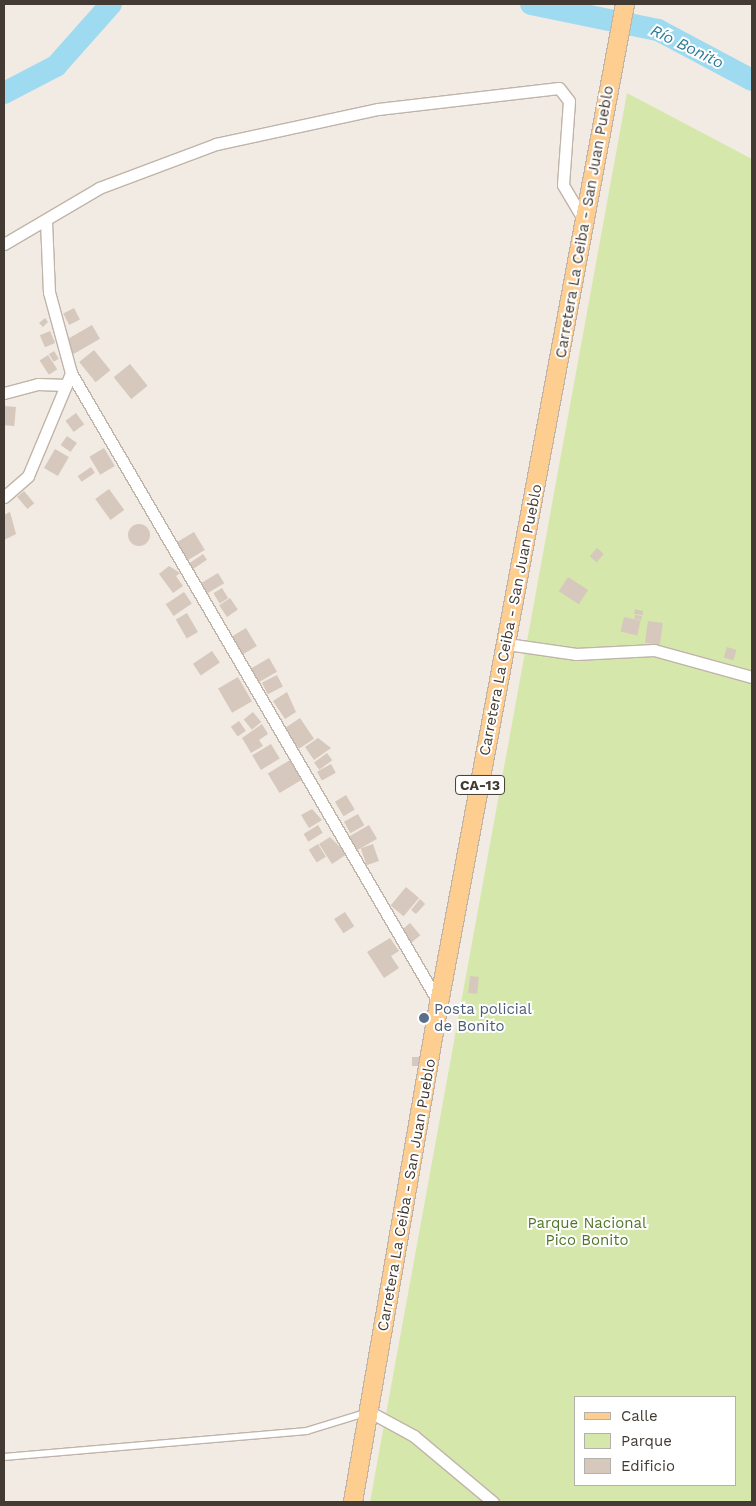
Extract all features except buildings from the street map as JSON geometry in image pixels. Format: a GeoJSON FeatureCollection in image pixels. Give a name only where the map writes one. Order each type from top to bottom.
{"type":"FeatureCollection","features":[{"type":"Feature","properties":{"kind":"main road","name":"Carretera La Ceiba - San Juan Pueblo"},"geometry":{"type":"LineString","coordinates":[[353,1502],[439,1003],[625,4]]}},
{"type":"Feature","properties":{"kind":"street"},"geometry":{"type":"LineString","coordinates":[[4,244],[99,188],[216,144],[378,109],[559,88],[569,101],[563,185],[585,222]]}},
{"type":"Feature","properties":{"kind":"street"},"geometry":{"type":"LineString","coordinates":[[46,220],[49,292],[71,374],[439,1003]]}},
{"type":"Feature","properties":{"kind":"street"},"geometry":{"type":"LineString","coordinates":[[4,497],[28,476],[71,374]]}},
{"type":"Feature","properties":{"kind":"street"},"geometry":{"type":"LineString","coordinates":[[4,393],[38,384],[66,385]]}},
{"type":"Feature","properties":{"kind":"street"},"geometry":{"type":"LineString","coordinates":[[507,644],[576,654],[654,650],[752,677]]}},
{"type":"Feature","properties":{"kind":"street"},"geometry":{"type":"LineString","coordinates":[[370,1412],[414,1436],[493,1502]]}},
{"type":"Feature","properties":{"kind":"lane"},"geometry":{"type":"LineString","coordinates":[[4,1457],[307,1431],[370,1412]]}},
{"type":"Feature","properties":{"kind":"green space","name":"Parque Nacional Pico Bonito"},"geometry":{"type":"Polygon","coordinates":[[[627,93],[752,159],[752,1502],[370,1502],[627,93]]]}},
{"type":"Feature","properties":{"kind":"waterway","name":"Río Bonito"},"geometry":{"type":"LineString","coordinates":[[4,93],[56,66],[111,4]]}},
{"type":"Feature","properties":{"kind":"waterway","name":"Río Bonito"},"geometry":{"type":"LineString","coordinates":[[531,4],[658,30],[752,80]]}},
{"type":"Feature","properties":{"kind":"place","name":"Posta policial de Bonito"},"geometry":{"type":"Point","coordinates":[424,1018]}}]}
